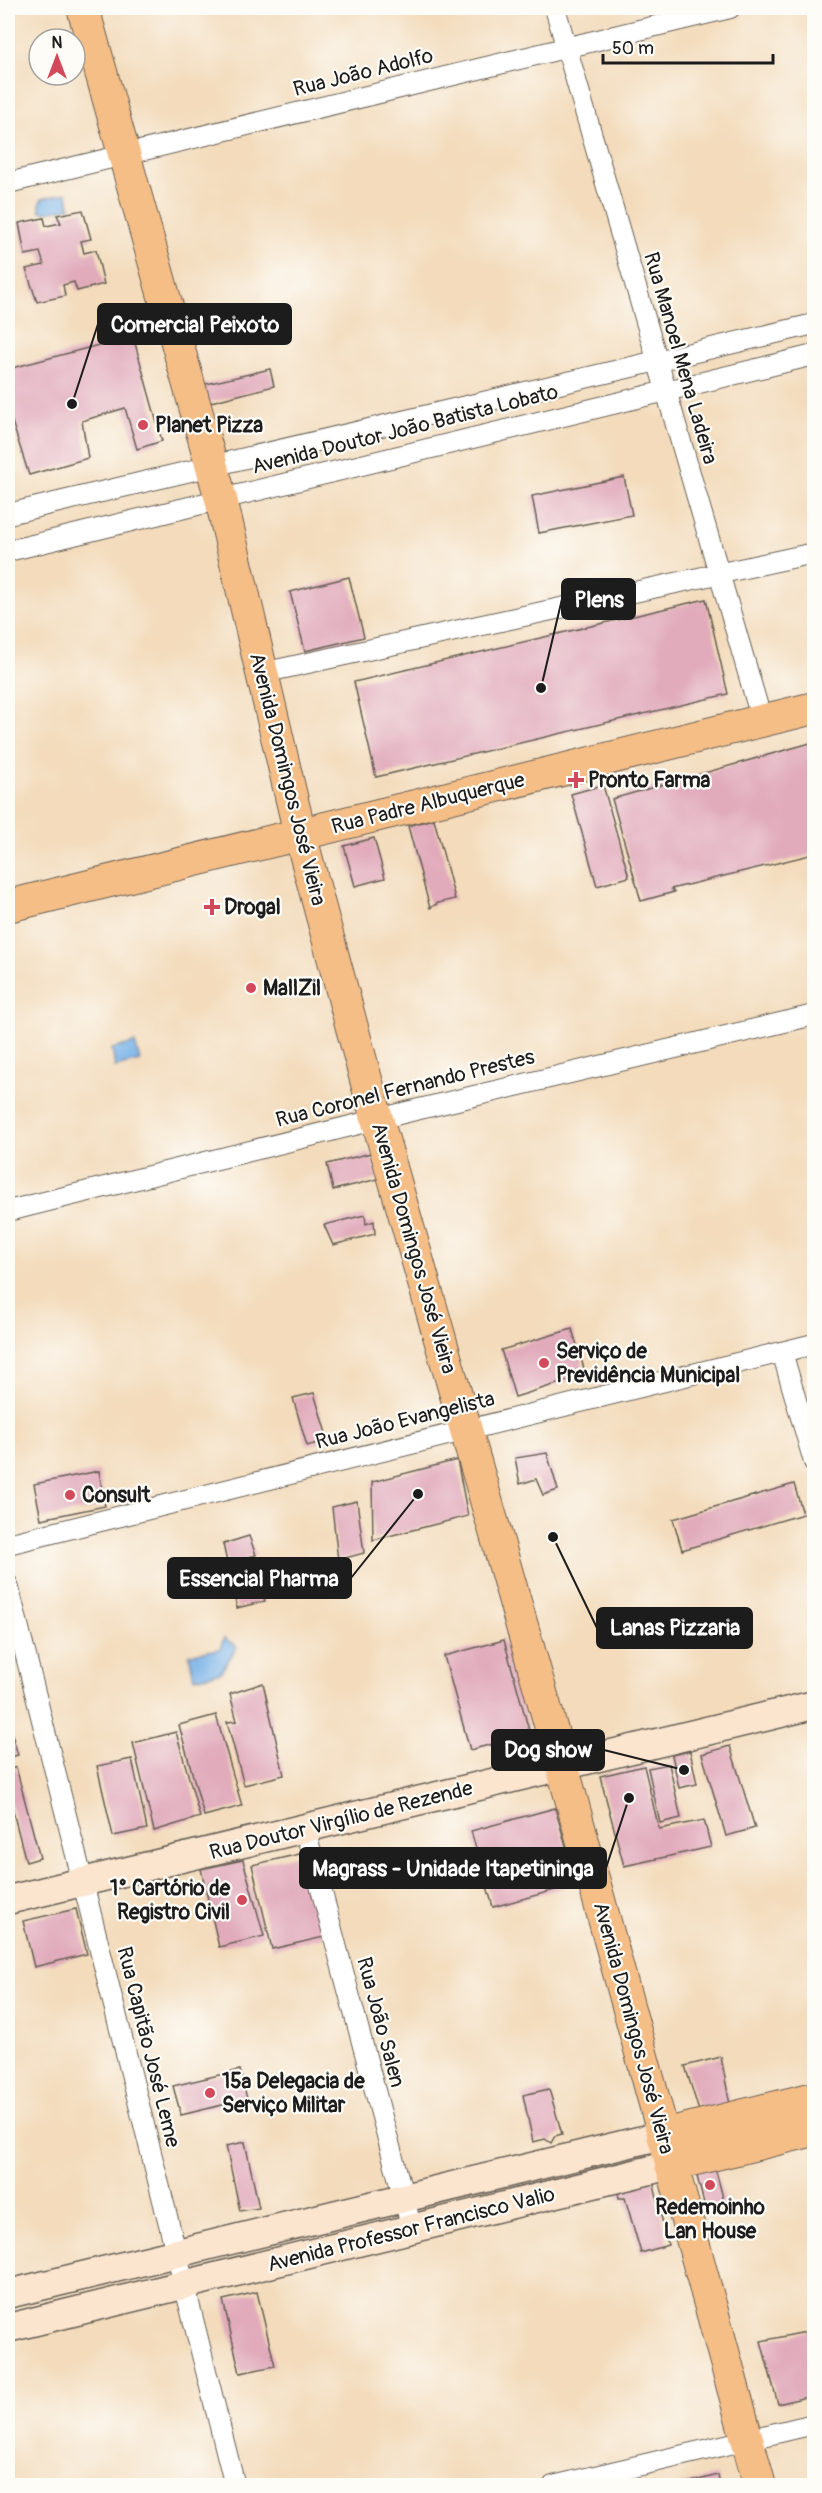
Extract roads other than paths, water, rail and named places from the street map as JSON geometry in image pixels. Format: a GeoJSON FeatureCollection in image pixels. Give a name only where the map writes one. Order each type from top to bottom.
{"type":"FeatureCollection","features":[{"type":"Feature","properties":{"kind":"main road","name":"Avenida Domingos José Vieira"},"geometry":{"type":"LineString","coordinates":[[83,8],[220,499],[300,834],[377,1119],[562,1767],[760,2486]]}},
{"type":"Feature","properties":{"kind":"main road","name":"Rua Padre Albuquerque"},"geometry":{"type":"LineString","coordinates":[[8,906],[814,708]]}},
{"type":"Feature","properties":{"kind":"main road","name":"Rua Doutor Virgílio de Rezende"},"geometry":{"type":"LineString","coordinates":[[8,1900],[814,1706]]}},
{"type":"Feature","properties":{"kind":"main road","name":"Avenida Professor Francisco Valio"},"geometry":{"type":"LineString","coordinates":[[13,2293],[814,2098]]}},
{"type":"Feature","properties":{"kind":"main road","name":"Avenida Professor Francisco Valio"},"geometry":{"type":"LineString","coordinates":[[17,2326],[814,2130]]}},
{"type":"Feature","properties":{"kind":"main road"},"geometry":{"type":"LineString","coordinates":[[13,2293],[17,2326]]}},
{"type":"Feature","properties":{"kind":"street","name":"Rua Manoel Mena Ladeira"},"geometry":{"type":"LineString","coordinates":[[555,8],[762,721]]}},
{"type":"Feature","properties":{"kind":"street","name":"Rua João Adolfo"},"geometry":{"type":"LineString","coordinates":[[8,183],[730,8]]}},
{"type":"Feature","properties":{"kind":"street","name":"Avenida Doutor João Batista Lobato"},"geometry":{"type":"LineString","coordinates":[[8,514],[814,324]]}},
{"type":"Feature","properties":{"kind":"street","name":"Avenida Doutor João Batista Lobato"},"geometry":{"type":"LineString","coordinates":[[8,551],[814,355]]}},
{"type":"Feature","properties":{"kind":"street"},"geometry":{"type":"LineString","coordinates":[[262,673],[814,553]]}},
{"type":"Feature","properties":{"kind":"street","name":"Rua Coronel Fernando Prestes"},"geometry":{"type":"LineString","coordinates":[[8,1211],[377,1119],[814,1015]]}},
{"type":"Feature","properties":{"kind":"street","name":"Rua João Evangelista"},"geometry":{"type":"LineString","coordinates":[[8,1544],[814,1344]]}},
{"type":"Feature","properties":{"kind":"street"},"geometry":{"type":"LineString","coordinates":[[782,1352],[814,1462]]}},
{"type":"Feature","properties":{"kind":"street","name":"Rua Capitão José Leme"},"geometry":{"type":"LineString","coordinates":[[8,1585],[235,2486]]}},
{"type":"Feature","properties":{"kind":"street","name":"Rua João Salen"},"geometry":{"type":"LineString","coordinates":[[305,1829],[412,2229]]}},
{"type":"Feature","properties":{"kind":"street"},"geometry":{"type":"LineString","coordinates":[[553,2486],[814,2424]]}},
{"type":"Feature","properties":{"kind":"water"},"geometry":{"type":"Polygon","coordinates":[[[67,193],[70,208],[40,211],[42,199],[67,193]]]}},
{"type":"Feature","properties":{"kind":"water"},"geometry":{"type":"Polygon","coordinates":[[[135,1043],[140,1061],[115,1067],[112,1049],[135,1043]]]}},
{"type":"Feature","properties":{"kind":"water"},"geometry":{"type":"Polygon","coordinates":[[[224,1638],[237,1647],[221,1672],[194,1678],[189,1654],[220,1649],[224,1638]]]}},
{"type":"Feature","properties":{"kind":"place","name":"Comercial Peixoto"},"geometry":{"type":"Point","coordinates":[72,404]}},
{"type":"Feature","properties":{"kind":"place","name":"Planet Pizza"},"geometry":{"type":"Point","coordinates":[143,425]}},
{"type":"Feature","properties":{"kind":"place","name":"Plens"},"geometry":{"type":"Point","coordinates":[541,688]}},
{"type":"Feature","properties":{"kind":"place","name":"Pronto Farma"},"geometry":{"type":"Point","coordinates":[576,780]}},
{"type":"Feature","properties":{"kind":"place","name":"Drogal"},"geometry":{"type":"Point","coordinates":[212,907]}},
{"type":"Feature","properties":{"kind":"place","name":"MallZil"},"geometry":{"type":"Point","coordinates":[251,988]}},
{"type":"Feature","properties":{"kind":"place","name":"Serviço de Previdência Municipal"},"geometry":{"type":"Point","coordinates":[544,1363]}},
{"type":"Feature","properties":{"kind":"place","name":"Essencial Pharma"},"geometry":{"type":"Point","coordinates":[418,1494]}},
{"type":"Feature","properties":{"kind":"place","name":"Consult"},"geometry":{"type":"Point","coordinates":[70,1495]}},
{"type":"Feature","properties":{"kind":"place","name":"Lanas Pizzaria"},"geometry":{"type":"Point","coordinates":[553,1537]}},
{"type":"Feature","properties":{"kind":"place","name":"Dog show"},"geometry":{"type":"Point","coordinates":[684,1770]}},
{"type":"Feature","properties":{"kind":"place","name":"Magrass - Unidade Itapetininga"},"geometry":{"type":"Point","coordinates":[629,1798]}},
{"type":"Feature","properties":{"kind":"place","name":"1° Cartório de Registro Civil"},"geometry":{"type":"Point","coordinates":[242,1900]}},
{"type":"Feature","properties":{"kind":"place","name":"15ª Delegacia de Serviço Militar"},"geometry":{"type":"Point","coordinates":[210,2093]}},
{"type":"Feature","properties":{"kind":"place","name":"Redemoinho Lan House"},"geometry":{"type":"Point","coordinates":[710,2185]}}]}
